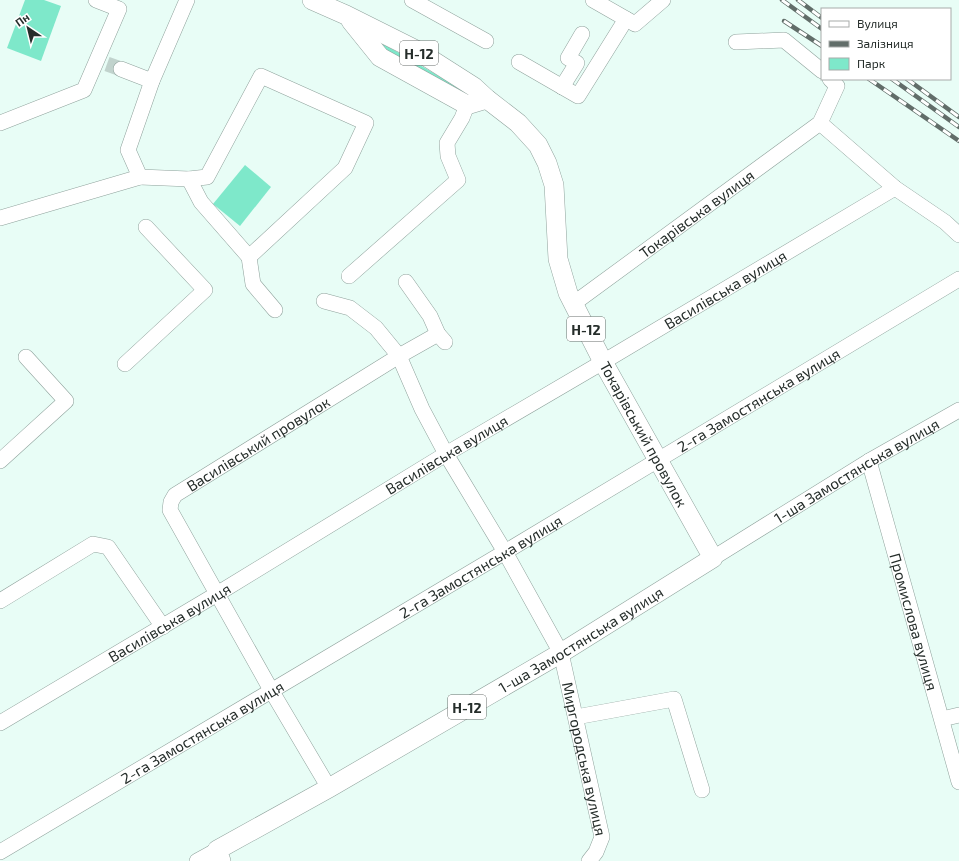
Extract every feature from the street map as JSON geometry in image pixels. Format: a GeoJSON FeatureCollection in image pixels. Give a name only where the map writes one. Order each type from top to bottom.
{"type":"FeatureCollection","features":[{"type":"Feature","properties":{"kind":"main road","name":"Н-12"},"geometry":{"type":"LineString","coordinates":[[312,0],[346,15],[416,50],[474,87],[487,99]]}},
{"type":"Feature","properties":{"kind":"main road"},"geometry":{"type":"LineString","coordinates":[[346,15],[380,57],[467,106],[487,99]]}},
{"type":"Feature","properties":{"kind":"main road","name":"Токарівський провулок"},"geometry":{"type":"LineString","coordinates":[[487,99],[518,123],[538,145],[547,163],[554,185],[558,259],[568,293],[603,362],[714,558]]}},
{"type":"Feature","properties":{"kind":"main road","name":"1-ша Замостянська вулиця"},"geometry":{"type":"LineString","coordinates":[[219,855],[329,788],[561,653],[714,558]]}},
{"type":"Feature","properties":{"kind":"street"},"geometry":{"type":"LineString","coordinates":[[0,123],[84,90],[102,62],[119,9],[96,0]]}},
{"type":"Feature","properties":{"kind":"street"},"geometry":{"type":"LineString","coordinates":[[140,177],[128,150],[152,81],[187,0]]}},
{"type":"Feature","properties":{"kind":"street"},"geometry":{"type":"LineString","coordinates":[[412,0],[486,41]]}},
{"type":"Feature","properties":{"kind":"street"},"geometry":{"type":"LineString","coordinates":[[594,0],[635,24],[662,0]]}},
{"type":"Feature","properties":{"kind":"street"},"geometry":{"type":"LineString","coordinates":[[519,62],[578,96],[626,19]]}},
{"type":"Feature","properties":{"kind":"street"},"geometry":{"type":"LineString","coordinates":[[562,87],[577,63],[568,58],[582,34]]}},
{"type":"Feature","properties":{"kind":"street"},"geometry":{"type":"LineString","coordinates":[[736,42],[784,40],[821,70]]}},
{"type":"Feature","properties":{"kind":"street"},"geometry":{"type":"LineString","coordinates":[[121,69],[152,81]]}},
{"type":"Feature","properties":{"kind":"street"},"geometry":{"type":"LineString","coordinates":[[0,218],[140,177],[189,179],[207,177],[261,76],[366,124],[345,168],[249,257]]}},
{"type":"Feature","properties":{"kind":"street"},"geometry":{"type":"LineString","coordinates":[[831,80],[837,86],[820,123],[895,188],[945,222],[959,235]]}},
{"type":"Feature","properties":{"kind":"street"},"geometry":{"type":"LineString","coordinates":[[349,276],[458,180],[448,156],[447,143],[462,118],[467,106]]}},
{"type":"Feature","properties":{"kind":"street","name":"Токарівська вулиця"},"geometry":{"type":"LineString","coordinates":[[573,304],[820,123]]}},
{"type":"Feature","properties":{"kind":"street"},"geometry":{"type":"LineString","coordinates":[[189,179],[201,202],[249,257],[253,284],[275,310]]}},
{"type":"Feature","properties":{"kind":"street","name":"Василівська вулиця"},"geometry":{"type":"LineString","coordinates":[[0,723],[163,627],[446,454],[895,188]]}},
{"type":"Feature","properties":{"kind":"street"},"geometry":{"type":"LineString","coordinates":[[125,364],[205,290],[146,227]]}},
{"type":"Feature","properties":{"kind":"street","name":"2-га Замостянська вулиця"},"geometry":{"type":"LineString","coordinates":[[0,852],[505,552],[959,279]]}},
{"type":"Feature","properties":{"kind":"street","name":"Василівський провулок"},"geometry":{"type":"LineString","coordinates":[[329,788],[271,690],[170,510],[171,502],[175,495],[399,356],[441,338],[430,316],[406,282]]}},
{"type":"Feature","properties":{"kind":"street","name":"Миргородська вулиця"},"geometry":{"type":"LineString","coordinates":[[324,301],[350,308],[376,328],[399,356],[422,409],[446,454],[505,552],[561,653],[602,837],[596,852],[589,861]]}},
{"type":"Feature","properties":{"kind":"street"},"geometry":{"type":"LineString","coordinates":[[0,461],[66,401],[26,357]]}},
{"type":"Feature","properties":{"kind":"street","name":"1-ша Замостянська вулиця"},"geometry":{"type":"LineString","coordinates":[[714,558],[869,461],[959,410]]}},
{"type":"Feature","properties":{"kind":"street","name":"Промислова вулиця"},"geometry":{"type":"LineString","coordinates":[[869,461],[959,782]]}},
{"type":"Feature","properties":{"kind":"street"},"geometry":{"type":"LineString","coordinates":[[0,601],[93,544],[108,548],[163,627]]}},
{"type":"Feature","properties":{"kind":"street"},"geometry":{"type":"LineString","coordinates":[[576,718],[674,699],[702,790]]}},
{"type":"Feature","properties":{"kind":"street"},"geometry":{"type":"LineString","coordinates":[[942,719],[959,715]]}},
{"type":"Feature","properties":{"kind":"street","name":"1-ша Замостянська вулиця"},"geometry":{"type":"LineString","coordinates":[[197,861],[219,855]]}},
{"type":"Feature","properties":{"kind":"green space"},"geometry":{"type":"Polygon","coordinates":[[[25,0],[44,0],[61,6],[41,61],[7,48],[25,0]]]}},
{"type":"Feature","properties":{"kind":"green space"},"geometry":{"type":"Polygon","coordinates":[[[382,43],[473,96],[467,97],[380,47],[382,43]]]}},
{"type":"Feature","properties":{"kind":"green space"},"geometry":{"type":"Polygon","coordinates":[[[245,165],[271,187],[240,226],[213,204],[245,165]]]}},
{"type":"Feature","properties":{"kind":"tunnel"},"geometry":{"type":"LineString","coordinates":[[107,64],[121,69]]}},
{"type":"Feature","properties":{"kind":"railway"},"geometry":{"type":"LineString","coordinates":[[782,0],[821,28]]}},
{"type":"Feature","properties":{"kind":"railway"},"geometry":{"type":"LineString","coordinates":[[798,0],[821,17]]}},
{"type":"Feature","properties":{"kind":"railway"},"geometry":{"type":"LineString","coordinates":[[784,21],[821,45]]}},
{"type":"Feature","properties":{"kind":"railway"},"geometry":{"type":"LineString","coordinates":[[870,80],[959,141]]}},
{"type":"Feature","properties":{"kind":"railway"},"geometry":{"type":"LineString","coordinates":[[893,80],[959,127]]}},
{"type":"Feature","properties":{"kind":"railway"},"geometry":{"type":"LineString","coordinates":[[908,80],[959,117]]}}]}
